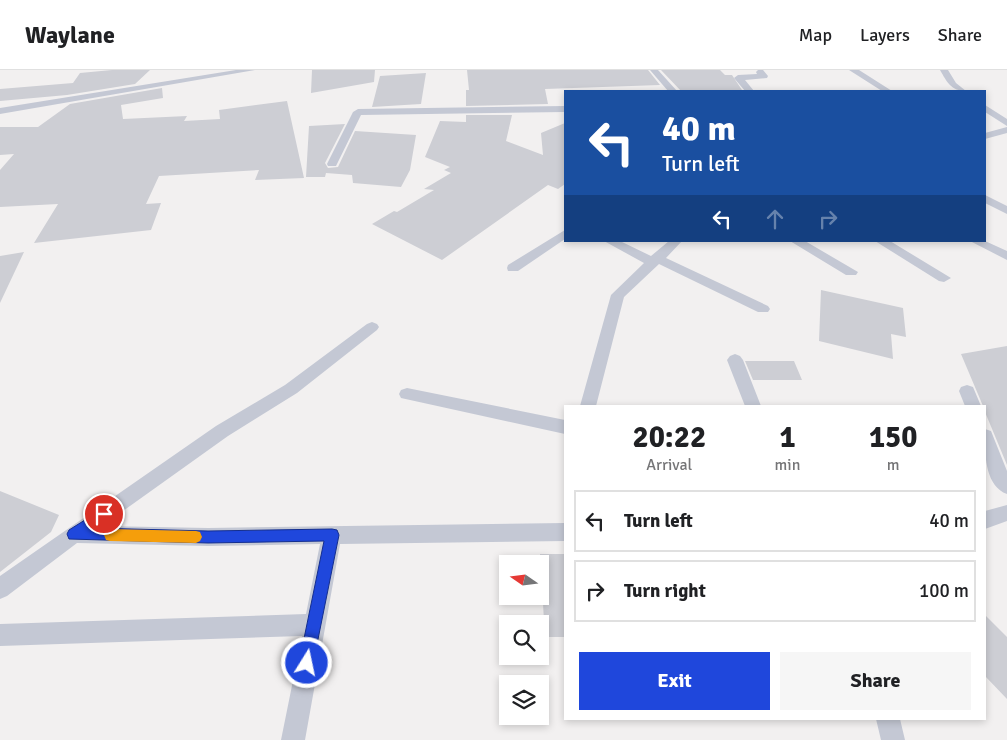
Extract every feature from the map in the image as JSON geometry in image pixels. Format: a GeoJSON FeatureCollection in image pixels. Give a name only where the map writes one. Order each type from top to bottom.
{"type":"FeatureCollection","features":[{"type":"Feature","properties":{"kind":"street"},"geometry":{"type":"LineString","coordinates":[[0,111],[210,74],[251,70]]}},
{"type":"Feature","properties":{"kind":"street"},"geometry":{"type":"LineString","coordinates":[[654,70],[672,90]]}},
{"type":"Feature","properties":{"kind":"street"},"geometry":{"type":"LineString","coordinates":[[853,70],[886,90]]}},
{"type":"Feature","properties":{"kind":"street"},"geometry":{"type":"LineString","coordinates":[[944,70],[953,85],[960,90]]}},
{"type":"Feature","properties":{"kind":"street"},"geometry":{"type":"LineString","coordinates":[[749,90],[738,78],[764,76],[760,72]]}},
{"type":"Feature","properties":{"kind":"street"},"geometry":{"type":"LineString","coordinates":[[986,109],[1007,124]]}},
{"type":"Feature","properties":{"kind":"street"},"geometry":{"type":"LineString","coordinates":[[332,164],[358,112],[564,110]]}},
{"type":"Feature","properties":{"kind":"street"},"geometry":{"type":"LineString","coordinates":[[986,136],[1007,130]]}},
{"type":"Feature","properties":{"kind":"street"},"geometry":{"type":"LineString","coordinates":[[986,199],[1007,211]]}},
{"type":"Feature","properties":{"kind":"street"},"geometry":{"type":"LineString","coordinates":[[513,268],[564,235]]}},
{"type":"Feature","properties":{"kind":"street"},"geometry":{"type":"LineString","coordinates":[[612,242],[763,309]]}},
{"type":"Feature","properties":{"kind":"street"},"geometry":{"type":"LineString","coordinates":[[588,405],[618,295],[675,242]]}},
{"type":"Feature","properties":{"kind":"street"},"geometry":{"type":"LineString","coordinates":[[798,242],[851,272]]}},
{"type":"Feature","properties":{"kind":"street"},"geometry":{"type":"LineString","coordinates":[[883,242],[944,278]]}},
{"type":"Feature","properties":{"kind":"street"},"geometry":{"type":"LineString","coordinates":[[978,242],[1007,256]]}},
{"type":"Feature","properties":{"kind":"street"},"geometry":{"type":"LineString","coordinates":[[0,589],[74,534],[222,430],[291,389],[372,327]]}},
{"type":"Feature","properties":{"kind":"street"},"geometry":{"type":"LineString","coordinates":[[735,360],[753,405]]}},
{"type":"Feature","properties":{"kind":"street"},"geometry":{"type":"LineString","coordinates":[[967,391],[973,405]]}},
{"type":"Feature","properties":{"kind":"street"},"geometry":{"type":"LineString","coordinates":[[406,394],[564,427]]}},
{"type":"Feature","properties":{"kind":"street"},"geometry":{"type":"LineString","coordinates":[[986,439],[1000,476],[1007,486]]}},
{"type":"Feature","properties":{"kind":"street"},"geometry":{"type":"LineString","coordinates":[[986,520],[1007,513]]}},
{"type":"Feature","properties":{"kind":"street"},"geometry":{"type":"LineString","coordinates":[[74,534],[208,537],[564,532]]}},
{"type":"Feature","properties":{"kind":"street"},"geometry":{"type":"LineString","coordinates":[[293,740],[332,535]]}},
{"type":"Feature","properties":{"kind":"street"},"geometry":{"type":"LineString","coordinates":[[0,635],[314,625]]}},
{"type":"Feature","properties":{"kind":"street"},"geometry":{"type":"LineString","coordinates":[[888,720],[893,740]]}},
{"type":"Feature","properties":{"kind":"building"},"geometry":{"type":"Polygon","coordinates":[[[112,70],[150,70],[135,84],[67,95],[0,101],[0,89],[73,83],[80,73],[112,70]]]}},
{"type":"Feature","properties":{"kind":"building"},"geometry":{"type":"Polygon","coordinates":[[[312,70],[375,70],[374,82],[311,93],[312,70]]]}},
{"type":"Feature","properties":{"kind":"building"},"geometry":{"type":"Polygon","coordinates":[[[467,70],[648,70],[660,85],[545,89],[548,104],[466,106],[466,90],[469,90],[467,70]]]}},
{"type":"Feature","properties":{"kind":"building"},"geometry":{"type":"Polygon","coordinates":[[[661,70],[720,70],[725,75],[732,75],[742,90],[680,90],[661,70]]]}},
{"type":"Feature","properties":{"kind":"building"},"geometry":{"type":"Polygon","coordinates":[[[426,73],[421,104],[372,107],[380,76],[426,73]]]}},
{"type":"Feature","properties":{"kind":"building"},"geometry":{"type":"Polygon","coordinates":[[[162,88],[163,98],[121,105],[123,119],[187,116],[184,121],[220,119],[219,110],[287,101],[304,178],[255,180],[259,170],[159,176],[146,204],[161,203],[151,230],[34,243],[58,204],[0,207],[0,170],[14,154],[0,155],[0,127],[38,127],[70,104],[162,88]]]}},
{"type":"Feature","properties":{"kind":"building"},"geometry":{"type":"Polygon","coordinates":[[[466,115],[512,115],[506,141],[543,155],[541,133],[564,123],[564,185],[558,189],[548,185],[442,260],[372,224],[434,190],[424,189],[451,173],[444,170],[450,167],[425,157],[440,121],[466,122],[466,115]]]}},
{"type":"Feature","properties":{"kind":"building"},"geometry":{"type":"Polygon","coordinates":[[[345,124],[325,163],[328,168],[338,167],[355,131],[416,135],[410,170],[401,187],[353,183],[352,175],[326,173],[325,177],[306,177],[309,126],[345,124]]]}},
{"type":"Feature","properties":{"kind":"building"},"geometry":{"type":"Polygon","coordinates":[[[24,252],[0,303],[0,256],[24,252]]]}},
{"type":"Feature","properties":{"kind":"building"},"geometry":{"type":"Polygon","coordinates":[[[821,290],[903,308],[906,337],[891,334],[893,359],[819,341],[821,290]]]}},
{"type":"Feature","properties":{"kind":"building"},"geometry":{"type":"Polygon","coordinates":[[[1007,346],[1007,465],[986,414],[986,405],[983,405],[961,354],[1007,346]]]}},
{"type":"Feature","properties":{"kind":"building"},"geometry":{"type":"Polygon","coordinates":[[[745,361],[794,361],[802,380],[753,380],[745,361]]]}},
{"type":"Feature","properties":{"kind":"building"},"geometry":{"type":"Polygon","coordinates":[[[0,491],[59,515],[51,532],[0,572],[0,491]]]}},
{"type":"Feature","properties":{"kind":"building"},"geometry":{"type":"Polygon","coordinates":[[[540,554],[564,554],[564,637],[549,637],[549,615],[544,615],[543,605],[549,605],[549,555],[540,554]]]}},
{"type":"Feature","properties":{"kind":"building"},"geometry":{"type":"Polygon","coordinates":[[[986,616],[1007,637],[1007,699],[986,677],[986,616]]]}},
{"type":"Feature","properties":{"kind":"slow traffic"},"geometry":{"type":"LineString","coordinates":[[110,535],[196,537]]}},
{"type":"Feature","properties":{"kind":"route"},"geometry":{"type":"LineString","coordinates":[[104,514],[74,534],[208,537],[332,535],[307,663]]}}]}
